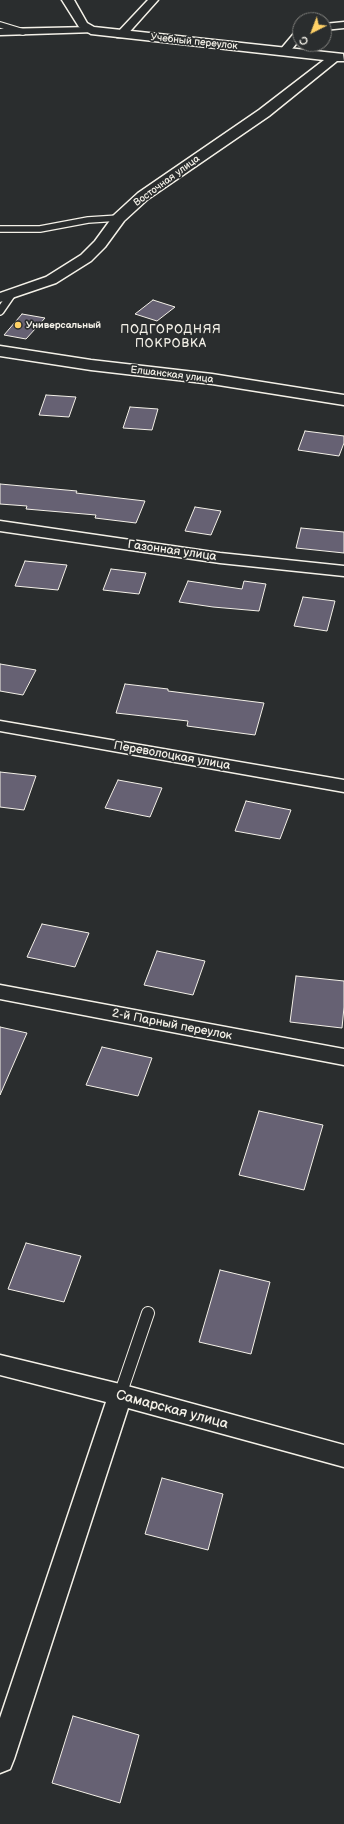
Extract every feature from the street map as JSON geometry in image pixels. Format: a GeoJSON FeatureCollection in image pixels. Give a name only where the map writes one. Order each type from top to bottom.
{"type":"FeatureCollection","features":[{"type":"Feature","properties":{"kind":"street"},"geometry":{"type":"LineString","coordinates":[[68,0],[82,25],[91,30]]}},
{"type":"Feature","properties":{"kind":"street"},"geometry":{"type":"LineString","coordinates":[[121,35],[153,0]]}},
{"type":"Feature","properties":{"kind":"street"},"geometry":{"type":"LineString","coordinates":[[332,26],[344,25]]}},
{"type":"Feature","properties":{"kind":"street"},"geometry":{"type":"LineString","coordinates":[[0,32],[91,30]]}},
{"type":"Feature","properties":{"kind":"street","name":"Учебный переулок"},"geometry":{"type":"LineString","coordinates":[[91,30],[121,35],[339,58]]}},
{"type":"Feature","properties":{"kind":"street"},"geometry":{"type":"LineString","coordinates":[[284,52],[292,42]]}},
{"type":"Feature","properties":{"kind":"street","name":"Восточная улица"},"geometry":{"type":"LineString","coordinates":[[6,296],[51,280],[86,258],[100,244],[119,218],[143,196],[264,113],[339,58]]}},
{"type":"Feature","properties":{"kind":"street","name":"Елшанская улица"},"geometry":{"type":"LineString","coordinates":[[0,351],[344,400]]}},
{"type":"Feature","properties":{"kind":"street","name":"Газонная улица"},"geometry":{"type":"LineString","coordinates":[[0,526],[220,558],[344,571]]}},
{"type":"Feature","properties":{"kind":"street","name":"Переволоцкая улица"},"geometry":{"type":"LineString","coordinates":[[0,726],[344,786]]}},
{"type":"Feature","properties":{"kind":"street","name":"2-й Парный переулок"},"geometry":{"type":"LineString","coordinates":[[0,992],[344,1057]]}},
{"type":"Feature","properties":{"kind":"street","name":"Самарская улица"},"geometry":{"type":"LineString","coordinates":[[0,1365],[120,1395],[344,1456]]}},
{"type":"Feature","properties":{"kind":"street"},"geometry":{"type":"LineString","coordinates":[[0,1759],[120,1395]]}},
{"type":"Feature","properties":{"kind":"lane"},"geometry":{"type":"LineString","coordinates":[[0,25],[23,32]]}},
{"type":"Feature","properties":{"kind":"lane"},"geometry":{"type":"LineString","coordinates":[[0,230],[40,229],[88,220],[119,218]]}},
{"type":"Feature","properties":{"kind":"lane"},"geometry":{"type":"LineString","coordinates":[[0,311],[6,296]]}},
{"type":"Feature","properties":{"kind":"lane"},"geometry":{"type":"LineString","coordinates":[[120,1395],[148,1313]]}},
{"type":"Feature","properties":{"kind":"building"},"geometry":{"type":"Polygon","coordinates":[[[153,300],[175,307],[157,321],[135,314],[153,300]]]}},
{"type":"Feature","properties":{"kind":"building"},"geometry":{"type":"Polygon","coordinates":[[[22,314],[45,318],[26,339],[4,335],[22,314]]]}},
{"type":"Feature","properties":{"kind":"building"},"geometry":{"type":"Polygon","coordinates":[[[46,395],[76,397],[69,417],[39,415],[46,395]]]}},
{"type":"Feature","properties":{"kind":"building"},"geometry":{"type":"Polygon","coordinates":[[[130,407],[158,409],[152,430],[123,428],[130,407]]]}},
{"type":"Feature","properties":{"kind":"building"},"geometry":{"type":"Polygon","coordinates":[[[305,431],[344,436],[344,443],[339,456],[298,450],[305,431]]]}},
{"type":"Feature","properties":{"kind":"building"},"geometry":{"type":"Polygon","coordinates":[[[0,484],[77,491],[76,493],[145,501],[136,523],[95,518],[96,515],[26,509],[27,506],[0,504],[0,484]]]}},
{"type":"Feature","properties":{"kind":"building"},"geometry":{"type":"Polygon","coordinates":[[[195,507],[221,511],[211,535],[185,531],[195,507]]]}},
{"type":"Feature","properties":{"kind":"building"},"geometry":{"type":"Polygon","coordinates":[[[301,528],[344,532],[344,553],[296,548],[301,528]]]}},
{"type":"Feature","properties":{"kind":"building"},"geometry":{"type":"Polygon","coordinates":[[[25,561],[67,565],[58,590],[15,586],[25,561]]]}},
{"type":"Feature","properties":{"kind":"building"},"geometry":{"type":"Polygon","coordinates":[[[111,569],[146,573],[139,594],[103,590],[111,569]]]}},
{"type":"Feature","properties":{"kind":"building"},"geometry":{"type":"Polygon","coordinates":[[[188,581],[242,589],[244,581],[266,584],[259,611],[179,602],[188,581]]]}},
{"type":"Feature","properties":{"kind":"building"},"geometry":{"type":"Polygon","coordinates":[[[303,597],[335,601],[327,631],[294,626],[303,597]]]}},
{"type":"Feature","properties":{"kind":"building"},"geometry":{"type":"Polygon","coordinates":[[[0,664],[36,670],[23,695],[0,691],[0,664]]]}},
{"type":"Feature","properties":{"kind":"building"},"geometry":{"type":"Polygon","coordinates":[[[125,684],[264,703],[255,735],[187,726],[188,721],[116,713],[125,684]]]}},
{"type":"Feature","properties":{"kind":"building"},"geometry":{"type":"Polygon","coordinates":[[[0,772],[36,776],[24,810],[0,807],[0,772]]]}},
{"type":"Feature","properties":{"kind":"building"},"geometry":{"type":"Polygon","coordinates":[[[118,780],[162,788],[150,817],[105,808],[118,780]]]}},
{"type":"Feature","properties":{"kind":"building"},"geometry":{"type":"Polygon","coordinates":[[[246,801],[291,810],[280,839],[235,831],[246,801]]]}},
{"type":"Feature","properties":{"kind":"building"},"geometry":{"type":"Polygon","coordinates":[[[42,924],[89,933],[75,967],[27,957],[42,924]]]}},
{"type":"Feature","properties":{"kind":"building"},"geometry":{"type":"Polygon","coordinates":[[[157,951],[205,961],[193,995],[144,985],[157,951]]]}},
{"type":"Feature","properties":{"kind":"building"},"geometry":{"type":"Polygon","coordinates":[[[296,976],[344,981],[342,1028],[290,1022],[296,976]]]}},
{"type":"Feature","properties":{"kind":"building"},"geometry":{"type":"Polygon","coordinates":[[[0,1027],[27,1033],[0,1095],[0,1027]]]}},
{"type":"Feature","properties":{"kind":"building"},"geometry":{"type":"Polygon","coordinates":[[[102,1047],[152,1058],[138,1096],[86,1085],[102,1047]]]}},
{"type":"Feature","properties":{"kind":"building"},"geometry":{"type":"Polygon","coordinates":[[[259,1111],[323,1125],[304,1190],[239,1175],[259,1111]]]}},
{"type":"Feature","properties":{"kind":"building"},"geometry":{"type":"Polygon","coordinates":[[[26,1243],[81,1256],[64,1302],[8,1289],[26,1243]]]}},
{"type":"Feature","properties":{"kind":"building"},"geometry":{"type":"Polygon","coordinates":[[[220,1270],[270,1282],[251,1354],[199,1342],[220,1270]]]}},
{"type":"Feature","properties":{"kind":"building"},"geometry":{"type":"Polygon","coordinates":[[[162,1478],[223,1494],[208,1550],[145,1534],[162,1478]]]}},
{"type":"Feature","properties":{"kind":"building"},"geometry":{"type":"Polygon","coordinates":[[[73,1716],[139,1735],[120,1803],[52,1783],[73,1716]]]}},
{"type":"Feature","properties":{"kind":"place","name":"Универсальный"},"geometry":{"type":"Point","coordinates":[18,325]}},
{"type":"Feature","properties":{"kind":"district","name":"ПОДГОРОДНЯЯ ПОКРОВКА"},"geometry":{"type":"Point","coordinates":[171,337]}}]}
